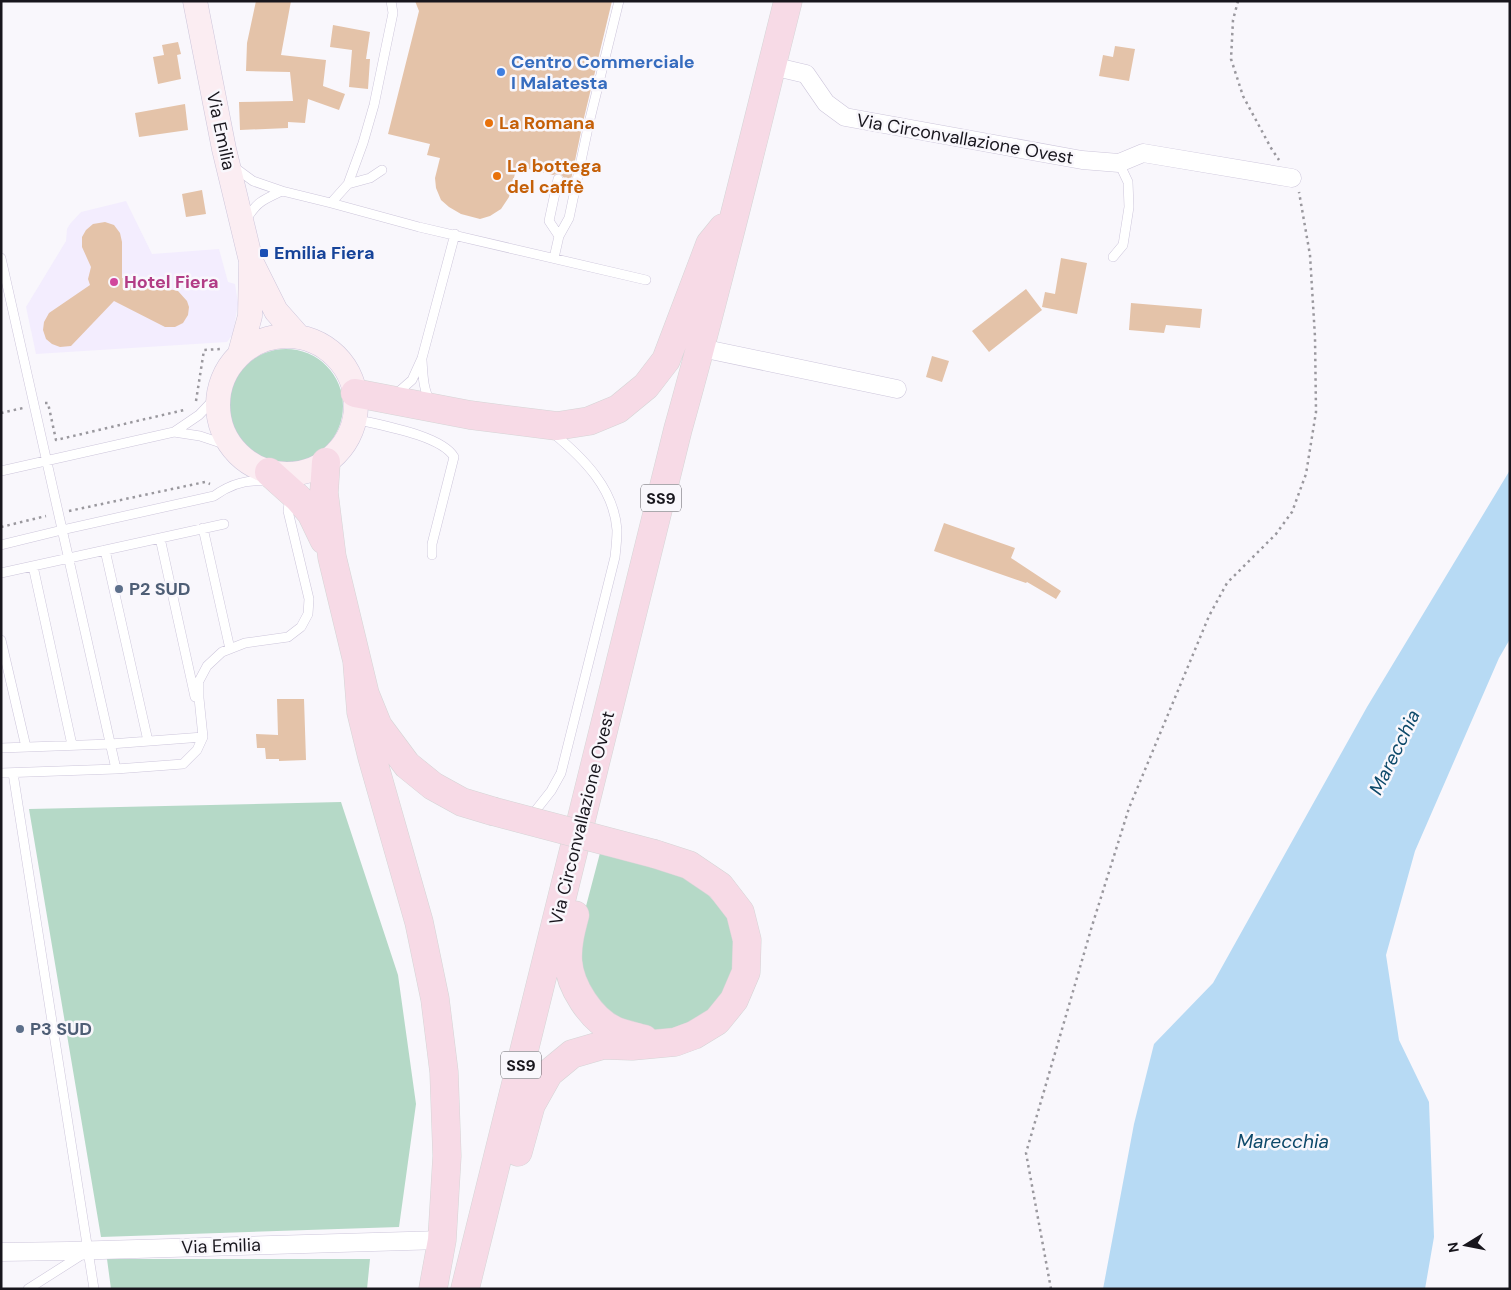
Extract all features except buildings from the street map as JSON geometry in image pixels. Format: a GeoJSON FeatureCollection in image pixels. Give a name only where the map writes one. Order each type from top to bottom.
{"type":"FeatureCollection","features":[{"type":"Feature","properties":{"kind":"main road","name":"Via Emilia"},"geometry":{"type":"LineString","coordinates":[[195,1],[227,162],[250,261],[250,316],[233,351]]}},
{"type":"Feature","properties":{"kind":"main road","name":"Via Circonvallazione Ovest"},"geometry":{"type":"LineString","coordinates":[[466,1289],[623,648],[678,429],[736,212],[788,1]]}},
{"type":"Feature","properties":{"kind":"main road"},"geometry":{"type":"LineString","coordinates":[[355,406],[388,400],[436,409],[557,426],[589,421],[618,409],[646,386],[666,360],[710,244],[736,212]]}},
{"type":"Feature","properties":{"kind":"main road","name":"Via Emilia"},"geometry":{"type":"LineString","coordinates":[[250,261],[276,311],[299,337]]}},
{"type":"Feature","properties":{"kind":"main road"},"geometry":{"type":"LineString","coordinates":[[280,482],[289,475],[308,471],[326,462],[339,450],[349,435],[355,406],[348,373],[336,356],[319,344],[299,337],[278,336],[233,351],[218,395],[218,412],[222,430],[230,446],[247,462],[280,482],[311,513],[332,557]]}},
{"type":"Feature","properties":{"kind":"main road"},"geometry":{"type":"LineString","coordinates":[[326,462],[324,492],[332,557],[365,694],[378,726],[407,765],[433,786],[462,802],[655,854],[689,865],[720,886],[740,912],[747,940],[746,972],[734,1000],[716,1021],[694,1035],[675,1042],[632,1046],[603,1046],[572,1054],[549,1073],[531,1105],[479,1289]]}},
{"type":"Feature","properties":{"kind":"main road"},"geometry":{"type":"LineString","coordinates":[[623,648],[628,706],[569,938],[568,962],[574,985],[590,1012],[614,1030],[655,1043]]}},
{"type":"Feature","properties":{"kind":"main road"},"geometry":{"type":"LineString","coordinates":[[357,660],[362,712],[368,739],[419,922],[435,999],[444,1072],[447,1156],[442,1240],[433,1289]]}},
{"type":"Feature","properties":{"kind":"street","name":"Via Circonvallazione Ovest"},"geometry":{"type":"LineString","coordinates":[[772,66],[806,74],[826,103],[844,117],[1082,160],[1119,164]]}},
{"type":"Feature","properties":{"kind":"street"},"geometry":{"type":"LineString","coordinates":[[1119,164],[1143,153],[1292,178]]}},
{"type":"Feature","properties":{"kind":"street"},"geometry":{"type":"LineString","coordinates":[[701,348],[897,389]]}},
{"type":"Feature","properties":{"kind":"street","name":"Via Emilia"},"geometry":{"type":"LineString","coordinates":[[1,1252],[442,1240]]}},
{"type":"Feature","properties":{"kind":"lane"},"geometry":{"type":"LineString","coordinates":[[331,202],[348,184],[374,105],[393,13],[392,1]]}},
{"type":"Feature","properties":{"kind":"lane"},"geometry":{"type":"LineString","coordinates":[[554,258],[559,236],[569,218],[589,123],[619,1]]}},
{"type":"Feature","properties":{"kind":"lane"},"geometry":{"type":"LineString","coordinates":[[778,1],[779,37]]}},
{"type":"Feature","properties":{"kind":"lane"},"geometry":{"type":"LineString","coordinates":[[227,162],[252,181],[282,191],[331,202],[420,227],[646,280]]}},
{"type":"Feature","properties":{"kind":"lane"},"geometry":{"type":"LineString","coordinates":[[1113,256],[1123,244],[1129,207],[1128,182],[1119,164]]}},
{"type":"Feature","properties":{"kind":"lane"},"geometry":{"type":"LineString","coordinates":[[348,184],[370,178],[382,170]]}},
{"type":"Feature","properties":{"kind":"lane"},"geometry":{"type":"LineString","coordinates":[[558,179],[549,221],[559,236]]}},
{"type":"Feature","properties":{"kind":"lane"},"geometry":{"type":"LineString","coordinates":[[243,225],[254,207],[263,200],[282,191]]}},
{"type":"Feature","properties":{"kind":"lane"},"geometry":{"type":"LineString","coordinates":[[388,400],[412,380],[422,358],[455,234]]}},
{"type":"Feature","properties":{"kind":"lane"},"geometry":{"type":"LineString","coordinates":[[1,258],[116,769]]}},
{"type":"Feature","properties":{"kind":"lane"},"geometry":{"type":"LineString","coordinates":[[422,358],[424,386],[428,397],[436,409]]}},
{"type":"Feature","properties":{"kind":"lane"},"geometry":{"type":"LineString","coordinates":[[1,471],[174,432],[199,415],[218,395]]}},
{"type":"Feature","properties":{"kind":"lane"},"geometry":{"type":"LineString","coordinates":[[355,406],[421,435],[451,451],[454,457],[432,544],[432,554]]}},
{"type":"Feature","properties":{"kind":"lane"},"geometry":{"type":"LineString","coordinates":[[536,810],[551,791],[561,773],[615,557],[616,530],[612,506],[596,476],[577,453],[543,424]]}},
{"type":"Feature","properties":{"kind":"lane"},"geometry":{"type":"LineString","coordinates":[[174,432],[200,436],[230,446]]}},
{"type":"Feature","properties":{"kind":"lane"},"geometry":{"type":"LineString","coordinates":[[1,545],[214,496],[223,489],[241,482],[280,482],[309,599],[308,614],[301,627],[288,637],[245,643],[222,652],[207,666],[199,681],[203,737],[197,750],[183,764],[116,769],[1,773]]}},
{"type":"Feature","properties":{"kind":"lane"},"geometry":{"type":"LineString","coordinates":[[1,573],[224,524]]}},
{"type":"Feature","properties":{"kind":"lane"},"geometry":{"type":"LineString","coordinates":[[203,528],[230,649]]}},
{"type":"Feature","properties":{"kind":"lane"},"geometry":{"type":"LineString","coordinates":[[160,538],[201,722]]}},
{"type":"Feature","properties":{"kind":"lane"},"geometry":{"type":"LineString","coordinates":[[106,550],[148,741]]}},
{"type":"Feature","properties":{"kind":"lane"},"geometry":{"type":"LineString","coordinates":[[33,566],[72,745]]}},
{"type":"Feature","properties":{"kind":"lane"},"geometry":{"type":"LineString","coordinates":[[1,640],[26,747]]}},
{"type":"Feature","properties":{"kind":"lane"},"geometry":{"type":"LineString","coordinates":[[1,748],[110,744],[203,737]]}},
{"type":"Feature","properties":{"kind":"lane"},"geometry":{"type":"LineString","coordinates":[[13,773],[94,1289]]}},
{"type":"Feature","properties":{"kind":"lane"},"geometry":{"type":"LineString","coordinates":[[28,1289],[89,1250]]}},
{"type":"Feature","properties":{"kind":"path"},"geometry":{"type":"LineString","coordinates":[[1050,1289],[1026,1154],[1092,926],[1129,808],[1209,616],[1227,583],[1276,534],[1292,512],[1306,474],[1316,412],[1315,337],[1310,256],[1299,194],[1292,178],[1271,148],[1243,96],[1231,59],[1233,20],[1238,1]]}},
{"type":"Feature","properties":{"kind":"path"},"geometry":{"type":"LineString","coordinates":[[191,405],[195,402],[204,350],[233,351]]}},
{"type":"Feature","properties":{"kind":"path"},"geometry":{"type":"LineString","coordinates":[[1,413],[48,403],[56,440],[187,409]]}},
{"type":"Feature","properties":{"kind":"path"},"geometry":{"type":"LineString","coordinates":[[1,527],[204,482],[223,489]]}},
{"type":"Feature","properties":{"kind":"shaded area"},"geometry":{"type":"Polygon","coordinates":[[[126,201],[152,254],[219,249],[228,282],[235,284],[238,303],[233,334],[227,342],[36,354],[26,307],[66,241],[67,229],[81,212],[126,201]]]}},
{"type":"Feature","properties":{"kind":"green space"},"geometry":{"type":"Polygon","coordinates":[[[286,349],[308,353],[326,366],[339,384],[343,406],[339,428],[326,446],[308,459],[286,463],[264,459],[246,446],[233,428],[229,406],[233,384],[246,366],[264,353],[286,349]]]}},
{"type":"Feature","properties":{"kind":"green space"},"geometry":{"type":"Polygon","coordinates":[[[341,802],[398,975],[416,1104],[399,1227],[101,1237],[29,809],[341,802]]]}},
{"type":"Feature","properties":{"kind":"green space"},"geometry":{"type":"Polygon","coordinates":[[[600,853],[680,875],[704,890],[728,917],[736,956],[724,997],[698,1022],[667,1032],[643,1031],[618,1022],[583,984],[575,948],[600,853]]]}},
{"type":"Feature","properties":{"kind":"green space"},"geometry":{"type":"Polygon","coordinates":[[[107,1259],[370,1259],[367,1289],[111,1289],[107,1259]]]}},
{"type":"Feature","properties":{"kind":"water","name":"Marecchia"},"geometry":{"type":"Polygon","coordinates":[[[1510,470],[1510,639],[1499,658],[1415,851],[1386,955],[1399,1040],[1429,1102],[1434,1237],[1425,1289],[1103,1289],[1134,1124],[1154,1044],[1213,983],[1367,707],[1510,470]]]}},
{"type":"Feature","properties":{"kind":"place","name":"Centro Commerciale I Malatesta"},"geometry":{"type":"Point","coordinates":[501,72]}},
{"type":"Feature","properties":{"kind":"place","name":"La Romana"},"geometry":{"type":"Point","coordinates":[489,123]}},
{"type":"Feature","properties":{"kind":"place","name":"La bottega del caffè"},"geometry":{"type":"Point","coordinates":[497,176]}},
{"type":"Feature","properties":{"kind":"place","name":"Emilia Fiera"},"geometry":{"type":"Point","coordinates":[264,253]}},
{"type":"Feature","properties":{"kind":"place","name":"Hotel Fiera"},"geometry":{"type":"Point","coordinates":[114,282]}},
{"type":"Feature","properties":{"kind":"place","name":"P2 SUD"},"geometry":{"type":"Point","coordinates":[119,589]}},
{"type":"Feature","properties":{"kind":"place","name":"P3 SUD"},"geometry":{"type":"Point","coordinates":[20,1029]}}]}
